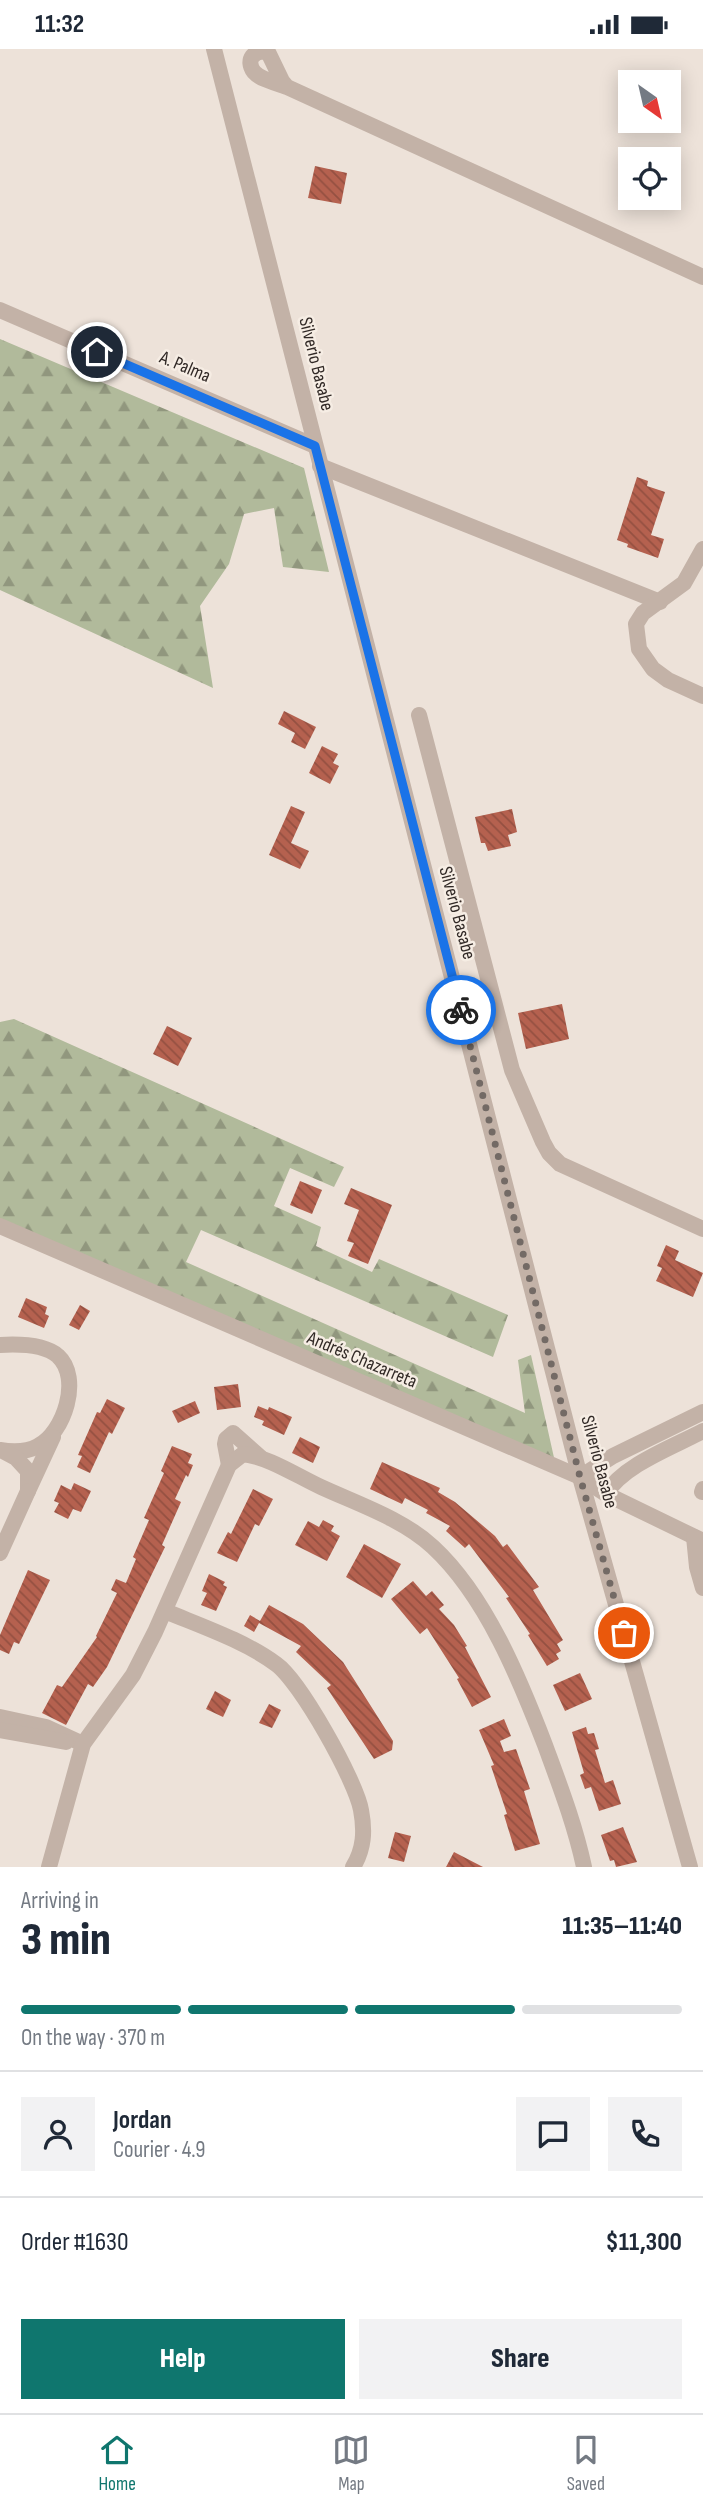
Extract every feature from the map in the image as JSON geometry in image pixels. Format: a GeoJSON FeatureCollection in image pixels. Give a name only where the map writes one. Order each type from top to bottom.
{"type":"FeatureCollection","features":[{"type":"Feature","properties":{"kind":"street","name":"Silverio Basabe"},"geometry":{"type":"LineString","coordinates":[[214,49],[580,1477],[690,1867]]}},
{"type":"Feature","properties":{"kind":"street"},"geometry":{"type":"LineString","coordinates":[[287,87],[703,277]]}},
{"type":"Feature","properties":{"kind":"street","name":"A. Palma"},"geometry":{"type":"LineString","coordinates":[[0,310],[315,446]]}},
{"type":"Feature","properties":{"kind":"street"},"geometry":{"type":"LineString","coordinates":[[320,466],[660,602]]}},
{"type":"Feature","properties":{"kind":"street"},"geometry":{"type":"LineString","coordinates":[[703,549],[684,583],[643,613],[636,624],[639,649],[653,669],[668,680],[703,696]]}},
{"type":"Feature","properties":{"kind":"street"},"geometry":{"type":"LineString","coordinates":[[419,715],[512,1070],[549,1153],[560,1164],[703,1229]]}},
{"type":"Feature","properties":{"kind":"street","name":"Andrés Chazarreta"},"geometry":{"type":"LineString","coordinates":[[0,1226],[580,1477],[606,1495],[699,1539]]}},
{"type":"Feature","properties":{"kind":"street"},"geometry":{"type":"LineString","coordinates":[[0,1553],[59,1425],[70,1385],[67,1370],[55,1353],[45,1349],[3,1344]]}},
{"type":"Feature","properties":{"kind":"street"},"geometry":{"type":"LineString","coordinates":[[580,1477],[613,1456],[703,1412]]}},
{"type":"Feature","properties":{"kind":"street"},"geometry":{"type":"LineString","coordinates":[[1,1451],[29,1449],[39,1445],[48,1439],[59,1425]]}},
{"type":"Feature","properties":{"kind":"street"},"geometry":{"type":"LineString","coordinates":[[606,1495],[611,1486],[626,1472],[703,1431]]}},
{"type":"Feature","properties":{"kind":"street"},"geometry":{"type":"LineString","coordinates":[[229,1465],[225,1444],[226,1439],[233,1433],[265,1461]]}},
{"type":"Feature","properties":{"kind":"street"},"geometry":{"type":"LineString","coordinates":[[1,1451],[16,1458],[27,1471],[27,1492]]}},
{"type":"Feature","properties":{"kind":"street"},"geometry":{"type":"LineString","coordinates":[[49,1867],[83,1744],[133,1675],[165,1611],[229,1465],[243,1454],[265,1461],[407,1529],[432,1546],[453,1569],[489,1622],[518,1677],[575,1825],[584,1867]]}},
{"type":"Feature","properties":{"kind":"street"},"geometry":{"type":"LineString","coordinates":[[699,1539],[697,1567],[703,1588]]}},
{"type":"Feature","properties":{"kind":"street"},"geometry":{"type":"LineString","coordinates":[[165,1611],[277,1664],[290,1677],[311,1709],[356,1793],[364,1830],[355,1863],[374,1867]]}},
{"type":"Feature","properties":{"kind":"street"},"geometry":{"type":"LineString","coordinates":[[0,1717],[46,1727],[83,1744]]}},
{"type":"Feature","properties":{"kind":"street"},"geometry":{"type":"LineString","coordinates":[[0,1730],[52,1741],[83,1744]]}},
{"type":"Feature","properties":{"kind":"green space"},"geometry":{"type":"Polygon","coordinates":[[[0,339],[304,468],[329,572],[283,567],[274,508],[244,514],[229,564],[200,606],[213,688],[0,590],[0,339]]]}},
{"type":"Feature","properties":{"kind":"green space"},"geometry":{"type":"Polygon","coordinates":[[[14,1019],[344,1167],[334,1187],[290,1168],[274,1206],[321,1227],[316,1246],[372,1272],[379,1259],[508,1315],[493,1357],[201,1230],[186,1262],[525,1413],[518,1360],[531,1355],[557,1471],[0,1226],[0,1022],[14,1019]]]}},
{"type":"Feature","properties":{"kind":"building"},"geometry":{"type":"Polygon","coordinates":[[[315,166],[347,173],[341,204],[308,198],[315,166]]]}},
{"type":"Feature","properties":{"kind":"building"},"geometry":{"type":"Polygon","coordinates":[[[637,477],[648,481],[647,486],[665,492],[651,535],[664,539],[658,558],[627,547],[628,544],[617,540],[637,477]]]}},
{"type":"Feature","properties":{"kind":"building"},"geometry":{"type":"Polygon","coordinates":[[[284,711],[316,727],[305,749],[291,742],[295,733],[278,724],[284,711]]]}},
{"type":"Feature","properties":{"kind":"building"},"geometry":{"type":"Polygon","coordinates":[[[322,746],[338,754],[333,763],[339,766],[330,784],[309,773],[322,746]]]}},
{"type":"Feature","properties":{"kind":"building"},"geometry":{"type":"Polygon","coordinates":[[[291,806],[305,812],[291,843],[309,851],[300,869],[269,855],[291,806]]]}},
{"type":"Feature","properties":{"kind":"building"},"geometry":{"type":"Polygon","coordinates":[[[512,809],[517,832],[508,835],[511,846],[488,851],[485,843],[481,843],[475,817],[512,809]]]}},
{"type":"Feature","properties":{"kind":"building"},"geometry":{"type":"Polygon","coordinates":[[[562,1004],[569,1039],[526,1049],[518,1013],[562,1004]]]}},
{"type":"Feature","properties":{"kind":"building"},"geometry":{"type":"Polygon","coordinates":[[[167,1026],[192,1038],[178,1066],[153,1054],[167,1026]]]}},
{"type":"Feature","properties":{"kind":"building"},"geometry":{"type":"Polygon","coordinates":[[[300,1181],[322,1190],[312,1214],[290,1205],[300,1181]]]}},
{"type":"Feature","properties":{"kind":"building"},"geometry":{"type":"Polygon","coordinates":[[[351,1188],[392,1205],[368,1264],[348,1256],[354,1243],[347,1241],[359,1210],[344,1204],[351,1188]]]}},
{"type":"Feature","properties":{"kind":"building"},"geometry":{"type":"Polygon","coordinates":[[[666,1245],[679,1251],[675,1260],[703,1273],[693,1297],[656,1281],[662,1268],[657,1266],[666,1245]]]}},
{"type":"Feature","properties":{"kind":"building"},"geometry":{"type":"Polygon","coordinates":[[[26,1298],[47,1307],[45,1314],[49,1316],[44,1328],[18,1317],[26,1298]]]}},
{"type":"Feature","properties":{"kind":"building"},"geometry":{"type":"Polygon","coordinates":[[[80,1305],[90,1311],[79,1330],[69,1325],[80,1305]]]}},
{"type":"Feature","properties":{"kind":"building"},"geometry":{"type":"Polygon","coordinates":[[[238,1384],[241,1407],[217,1410],[214,1387],[238,1384]]]}},
{"type":"Feature","properties":{"kind":"building"},"geometry":{"type":"Polygon","coordinates":[[[107,1399],[125,1408],[112,1434],[109,1432],[90,1473],[77,1467],[82,1456],[78,1455],[97,1412],[100,1413],[107,1399]]]}},
{"type":"Feature","properties":{"kind":"building"},"geometry":{"type":"Polygon","coordinates":[[[195,1401],[200,1413],[178,1423],[172,1411],[195,1401]]]}},
{"type":"Feature","properties":{"kind":"building"},"geometry":{"type":"Polygon","coordinates":[[[258,1406],[268,1410],[269,1407],[292,1417],[284,1435],[262,1425],[264,1421],[254,1417],[258,1406]]]}},
{"type":"Feature","properties":{"kind":"building"},"geometry":{"type":"Polygon","coordinates":[[[300,1437],[320,1447],[313,1463],[292,1453],[300,1437]]]}},
{"type":"Feature","properties":{"kind":"building"},"geometry":{"type":"Polygon","coordinates":[[[172,1446],[192,1454],[188,1463],[193,1465],[175,1499],[181,1502],[162,1545],[165,1547],[107,1667],[93,1687],[88,1684],[66,1725],[42,1713],[57,1685],[62,1687],[97,1637],[117,1593],[111,1590],[116,1579],[126,1583],[136,1559],[133,1557],[149,1520],[144,1518],[164,1473],[161,1471],[172,1446]]]}},
{"type":"Feature","properties":{"kind":"building"},"geometry":{"type":"Polygon","coordinates":[[[382,1462],[440,1488],[438,1492],[455,1502],[495,1536],[503,1547],[507,1544],[539,1587],[533,1590],[563,1640],[557,1644],[561,1651],[556,1654],[559,1659],[547,1666],[506,1598],[509,1597],[469,1544],[465,1548],[446,1531],[450,1526],[405,1498],[402,1504],[370,1489],[382,1462]]]}},
{"type":"Feature","properties":{"kind":"building"},"geometry":{"type":"Polygon","coordinates":[[[74,1483],[91,1491],[81,1512],[73,1509],[68,1519],[54,1512],[59,1503],[54,1501],[61,1485],[71,1490],[74,1483]]]}},
{"type":"Feature","properties":{"kind":"building"},"geometry":{"type":"Polygon","coordinates":[[[253,1489],[273,1499],[259,1526],[255,1524],[237,1562],[217,1553],[228,1532],[231,1534],[253,1489]]]}},
{"type":"Feature","properties":{"kind":"building"},"geometry":{"type":"Polygon","coordinates":[[[323,1520],[334,1526],[331,1531],[340,1536],[327,1561],[295,1545],[308,1521],[319,1527],[323,1520]]]}},
{"type":"Feature","properties":{"kind":"building"},"geometry":{"type":"Polygon","coordinates":[[[364,1544],[401,1564],[382,1598],[346,1577],[364,1544]]]}},
{"type":"Feature","properties":{"kind":"building"},"geometry":{"type":"Polygon","coordinates":[[[28,1570],[50,1580],[19,1644],[14,1642],[9,1654],[0,1650],[0,1635],[28,1570]]]}},
{"type":"Feature","properties":{"kind":"building"},"geometry":{"type":"Polygon","coordinates":[[[209,1574],[225,1582],[223,1585],[227,1587],[216,1611],[201,1605],[207,1593],[202,1591],[209,1574]]]}},
{"type":"Feature","properties":{"kind":"building"},"geometry":{"type":"Polygon","coordinates":[[[413,1581],[426,1596],[432,1591],[444,1605],[439,1609],[454,1625],[467,1646],[465,1647],[491,1697],[472,1707],[457,1679],[459,1678],[427,1628],[420,1634],[391,1599],[413,1581]]]}},
{"type":"Feature","properties":{"kind":"building"},"geometry":{"type":"Polygon","coordinates":[[[269,1605],[303,1624],[343,1662],[393,1741],[392,1750],[374,1759],[327,1688],[331,1685],[296,1652],[301,1646],[259,1623],[254,1632],[244,1626],[250,1615],[260,1621],[269,1605]]]}},
{"type":"Feature","properties":{"kind":"building"},"geometry":{"type":"Polygon","coordinates":[[[580,1673],[592,1699],[565,1711],[553,1685],[580,1673]]]}},
{"type":"Feature","properties":{"kind":"building"},"geometry":{"type":"Polygon","coordinates":[[[215,1691],[231,1700],[223,1717],[206,1709],[215,1691]]]}},
{"type":"Feature","properties":{"kind":"building"},"geometry":{"type":"Polygon","coordinates":[[[269,1704],[281,1710],[272,1728],[259,1723],[269,1704]]]}},
{"type":"Feature","properties":{"kind":"building"},"geometry":{"type":"Polygon","coordinates":[[[504,1719],[511,1736],[500,1741],[504,1752],[516,1749],[530,1789],[524,1791],[540,1844],[515,1851],[504,1815],[507,1814],[491,1766],[494,1765],[479,1730],[504,1719]]]}},
{"type":"Feature","properties":{"kind":"building"},"geometry":{"type":"Polygon","coordinates":[[[586,1727],[588,1734],[594,1733],[599,1749],[595,1750],[605,1783],[613,1780],[621,1804],[599,1811],[591,1787],[585,1789],[580,1775],[584,1773],[572,1732],[586,1727]]]}},
{"type":"Feature","properties":{"kind":"building"},"geometry":{"type":"Polygon","coordinates":[[[623,1827],[637,1862],[616,1867],[614,1860],[610,1861],[601,1835],[623,1827]]]}},
{"type":"Feature","properties":{"kind":"building"},"geometry":{"type":"Polygon","coordinates":[[[395,1832],[411,1836],[404,1862],[388,1858],[395,1832]]]}},
{"type":"Feature","properties":{"kind":"building"},"geometry":{"type":"Polygon","coordinates":[[[454,1852],[483,1867],[446,1867],[454,1852]]]}},
{"type":"Feature","properties":{"kind":"way so far"},"geometry":{"type":"LineString","coordinates":[[461,1010],[580,1477],[624,1633]]}},
{"type":"Feature","properties":{"kind":"route"},"geometry":{"type":"LineString","coordinates":[[97,352],[315,446],[461,1010]]}}]}
